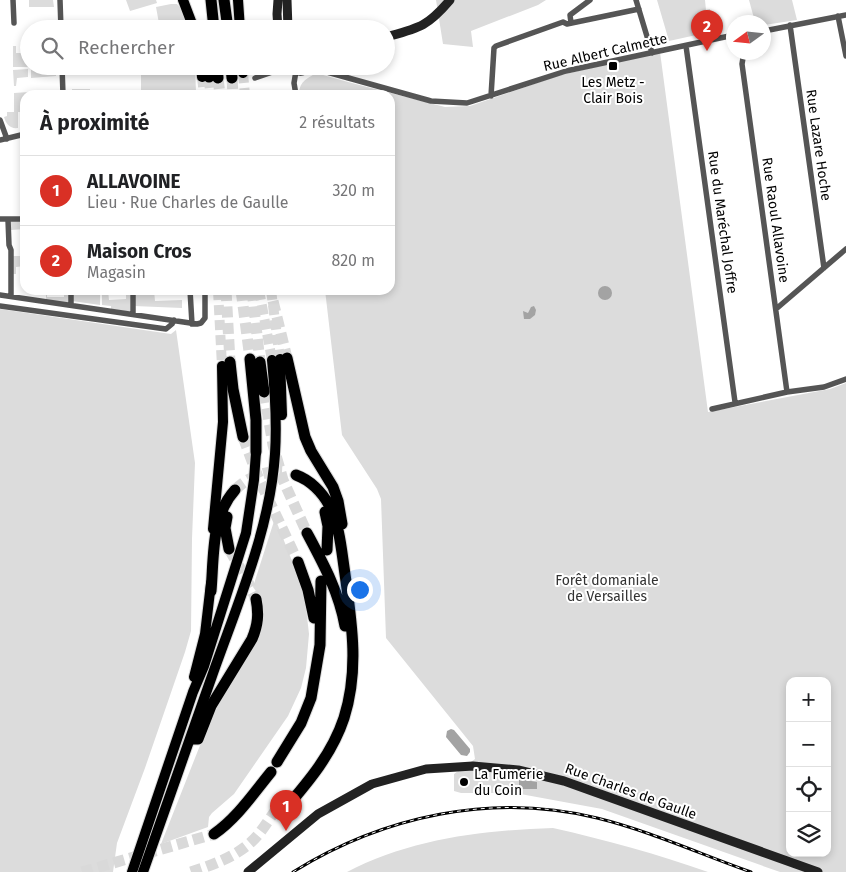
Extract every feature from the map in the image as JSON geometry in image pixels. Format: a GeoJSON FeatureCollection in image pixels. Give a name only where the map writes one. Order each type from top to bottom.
{"type":"FeatureCollection","features":[{"type":"Feature","properties":{"kind":"highway"},"geometry":{"type":"LineString","coordinates":[[183,0],[191,20]]}},
{"type":"Feature","properties":{"kind":"highway"},"geometry":{"type":"LineString","coordinates":[[190,0],[196,20]]}},
{"type":"Feature","properties":{"kind":"highway"},"geometry":{"type":"LineString","coordinates":[[205,0],[206,20]]}},
{"type":"Feature","properties":{"kind":"highway"},"geometry":{"type":"LineString","coordinates":[[211,0],[213,20]]}},
{"type":"Feature","properties":{"kind":"highway"},"geometry":{"type":"LineString","coordinates":[[224,0],[227,20]]}},
{"type":"Feature","properties":{"kind":"highway"},"geometry":{"type":"LineString","coordinates":[[239,2],[240,20]]}},
{"type":"Feature","properties":{"kind":"highway"},"geometry":{"type":"LineString","coordinates":[[143,872],[258,542],[270,492],[275,456],[276,424],[282,418],[280,359]]}},
{"type":"Feature","properties":{"kind":"highway"},"geometry":{"type":"LineString","coordinates":[[280,359],[311,452],[333,487],[338,501],[353,640],[353,672],[350,696],[335,740],[321,766],[282,806],[309,772],[324,749],[342,704],[347,672],[347,644],[341,608],[326,569],[307,533]]}},
{"type":"Feature","properties":{"kind":"highway"},"geometry":{"type":"LineString","coordinates":[[132,872],[193,692],[207,658],[246,533],[256,452],[255,360],[264,392]]}},
{"type":"Feature","properties":{"kind":"highway"},"geometry":{"type":"LineString","coordinates":[[226,365],[233,390],[241,438]]}},
{"type":"Feature","properties":{"kind":"highway"},"geometry":{"type":"LineString","coordinates":[[211,591],[212,541],[223,422],[226,365]]}},
{"type":"Feature","properties":{"kind":"highway"},"geometry":{"type":"LineString","coordinates":[[327,550],[328,526],[322,505],[295,478],[310,483],[321,493],[332,511],[339,536],[349,603]]}},
{"type":"Feature","properties":{"kind":"highway"},"geometry":{"type":"LineString","coordinates":[[193,692],[192,683],[205,634],[218,524],[225,503],[236,493],[225,522],[225,536],[229,549]]}},
{"type":"Feature","properties":{"kind":"highway"},"geometry":{"type":"LineString","coordinates":[[298,562],[312,606],[316,647],[314,678]]}},
{"type":"Feature","properties":{"kind":"highway"},"geometry":{"type":"LineString","coordinates":[[214,834],[240,811],[274,767],[301,722],[311,698],[320,645],[321,580]]}},
{"type":"Feature","properties":{"kind":"highway"},"geometry":{"type":"LineString","coordinates":[[190,740],[198,739],[211,706],[252,639],[258,623],[256,599]]}},
{"type":"Feature","properties":{"kind":"highway"},"geometry":{"type":"LineString","coordinates":[[127,872],[129,866],[136,860]]}},
{"type":"Feature","properties":{"kind":"main road"},"geometry":{"type":"LineString","coordinates":[[277,20],[278,0]]}},
{"type":"Feature","properties":{"kind":"main road"},"geometry":{"type":"LineString","coordinates":[[286,20],[287,0]]}},
{"type":"Feature","properties":{"kind":"main road"},"geometry":{"type":"LineString","coordinates":[[395,34],[422,26],[439,13],[450,0]]}},
{"type":"Feature","properties":{"kind":"main road","name":"Rue Charles de Gaulle"},"geometry":{"type":"LineString","coordinates":[[248,872],[318,814],[372,784],[426,769],[474,766],[518,770],[564,781],[818,872]]}},
{"type":"Feature","properties":{"kind":"street"},"geometry":{"type":"LineString","coordinates":[[13,0],[14,23]]}},
{"type":"Feature","properties":{"kind":"street"},"geometry":{"type":"LineString","coordinates":[[60,0],[61,20]]}},
{"type":"Feature","properties":{"kind":"street"},"geometry":{"type":"LineString","coordinates":[[571,23],[570,15],[590,0]]}},
{"type":"Feature","properties":{"kind":"street"},"geometry":{"type":"LineString","coordinates":[[636,0],[652,54]]}},
{"type":"Feature","properties":{"kind":"street"},"geometry":{"type":"LineString","coordinates":[[491,96],[494,48],[496,46],[563,22],[571,23],[639,9]]}},
{"type":"Feature","properties":{"kind":"street"},"geometry":{"type":"LineString","coordinates":[[771,30],[846,15]]}},
{"type":"Feature","properties":{"kind":"street"},"geometry":{"type":"LineString","coordinates":[[838,16],[846,56]]}},
{"type":"Feature","properties":{"kind":"street","name":"Rue Lazare Hoche"},"geometry":{"type":"LineString","coordinates":[[790,26],[824,268]]}},
{"type":"Feature","properties":{"kind":"street","name":"Rue Albert Calmette"},"geometry":{"type":"LineString","coordinates":[[395,91],[431,101],[467,103],[566,71],[726,37]]}},
{"type":"Feature","properties":{"kind":"street","name":"Rue du Maréchal Joffre"},"geometry":{"type":"LineString","coordinates":[[686,46],[736,402]]}},
{"type":"Feature","properties":{"kind":"street","name":"Rue Raoul Allavoine"},"geometry":{"type":"LineString","coordinates":[[743,60],[787,392]]}},
{"type":"Feature","properties":{"kind":"street"},"geometry":{"type":"LineString","coordinates":[[62,75],[62,90]]}},
{"type":"Feature","properties":{"kind":"street"},"geometry":{"type":"LineString","coordinates":[[255,78],[266,75]]}},
{"type":"Feature","properties":{"kind":"street"},"geometry":{"type":"LineString","coordinates":[[293,75],[295,90]]}},
{"type":"Feature","properties":{"kind":"street","name":"Rue Albert Calmette"},"geometry":{"type":"LineString","coordinates":[[338,75],[392,90]]}},
{"type":"Feature","properties":{"kind":"street"},"geometry":{"type":"LineString","coordinates":[[0,120],[7,139]]}},
{"type":"Feature","properties":{"kind":"street"},"geometry":{"type":"LineString","coordinates":[[0,140],[20,135]]}},
{"type":"Feature","properties":{"kind":"street"},"geometry":{"type":"LineString","coordinates":[[0,218],[20,219]]}},
{"type":"Feature","properties":{"kind":"street"},"geometry":{"type":"LineString","coordinates":[[8,220],[11,250],[11,296]]}},
{"type":"Feature","properties":{"kind":"street"},"geometry":{"type":"LineString","coordinates":[[776,309],[846,249]]}},
{"type":"Feature","properties":{"kind":"street"},"geometry":{"type":"LineString","coordinates":[[0,295],[192,324],[201,324],[205,318],[205,295]]}},
{"type":"Feature","properties":{"kind":"street"},"geometry":{"type":"LineString","coordinates":[[71,295],[71,305]]}},
{"type":"Feature","properties":{"kind":"street"},"geometry":{"type":"LineString","coordinates":[[133,295],[133,314]]}},
{"type":"Feature","properties":{"kind":"street"},"geometry":{"type":"LineString","coordinates":[[190,295],[192,324]]}},
{"type":"Feature","properties":{"kind":"street"},"geometry":{"type":"LineString","coordinates":[[0,306],[166,329],[174,320]]}},
{"type":"Feature","properties":{"kind":"street"},"geometry":{"type":"LineString","coordinates":[[712,409],[736,402],[824,387],[846,379]]}},
{"type":"Feature","properties":{"kind":"green space"},"geometry":{"type":"Polygon","coordinates":[[[29,0],[53,0],[54,7],[29,7],[29,0]]]}},
{"type":"Feature","properties":{"kind":"green space"},"geometry":{"type":"Polygon","coordinates":[[[126,0],[156,0],[157,3],[130,11],[126,0]]]}},
{"type":"Feature","properties":{"kind":"green space"},"geometry":{"type":"Polygon","coordinates":[[[436,0],[546,0],[538,5],[471,31],[473,47],[443,44],[436,0]]]}},
{"type":"Feature","properties":{"kind":"green space"},"geometry":{"type":"Polygon","coordinates":[[[657,0],[705,0],[706,10],[710,9],[710,32],[669,41],[657,0]]]}},
{"type":"Feature","properties":{"kind":"green space"},"geometry":{"type":"Polygon","coordinates":[[[749,0],[792,0],[797,20],[771,24],[771,15],[753,15],[749,0]]]}},
{"type":"Feature","properties":{"kind":"green space"},"geometry":{"type":"Polygon","coordinates":[[[177,4],[184,12],[186,20],[158,20],[156,7],[177,4]]]}},
{"type":"Feature","properties":{"kind":"green space"},"geometry":{"type":"Polygon","coordinates":[[[13,46],[16,46],[16,53],[20,53],[20,67],[13,67],[13,46]]]}},
{"type":"Feature","properties":{"kind":"green space","name":"Forêt domaniale de Versailles"},"geometry":{"type":"Polygon","coordinates":[[[660,52],[708,412],[830,389],[846,383],[846,872],[780,872],[602,809],[515,793],[461,793],[454,791],[454,774],[475,759],[473,746],[386,638],[381,499],[377,489],[342,435],[326,295],[395,295],[395,94],[445,107],[470,106],[557,76],[660,52]]]}},
{"type":"Feature","properties":{"kind":"green space"},"geometry":{"type":"Polygon","coordinates":[[[13,70],[20,70],[20,75],[28,75],[28,77],[17,78],[16,86],[14,86],[13,70]]]}},
{"type":"Feature","properties":{"kind":"green space"},"geometry":{"type":"Polygon","coordinates":[[[31,75],[56,75],[56,76],[31,78],[31,75]]]}},
{"type":"Feature","properties":{"kind":"green space"},"geometry":{"type":"Polygon","coordinates":[[[141,75],[195,75],[196,90],[141,90],[141,75]]]}},
{"type":"Feature","properties":{"kind":"green space","name":"Forêt domaniale de Versailles"},"geometry":{"type":"Polygon","coordinates":[[[313,75],[323,75],[379,90],[300,90],[306,79],[313,75]]]}},
{"type":"Feature","properties":{"kind":"green space"},"geometry":{"type":"Polygon","coordinates":[[[72,89],[90,89],[90,90],[72,89]]]}},
{"type":"Feature","properties":{"kind":"green space"},"geometry":{"type":"Polygon","coordinates":[[[14,93],[20,93],[18,128],[7,124],[4,117],[7,116],[7,112],[14,112],[14,93]]]}},
{"type":"Feature","properties":{"kind":"green space"},"geometry":{"type":"Polygon","coordinates":[[[20,220],[20,229],[11,230],[11,236],[9,221],[20,220]]]}},
{"type":"Feature","properties":{"kind":"green space"},"geometry":{"type":"Polygon","coordinates":[[[12,256],[20,256],[20,267],[16,267],[16,274],[12,274],[12,256]]]}},
{"type":"Feature","properties":{"kind":"green space"},"geometry":{"type":"Polygon","coordinates":[[[46,295],[47,297],[64,297],[64,295],[69,295],[69,303],[46,300],[46,295]]]}},
{"type":"Feature","properties":{"kind":"green space"},"geometry":{"type":"Polygon","coordinates":[[[72,295],[100,295],[100,305],[72,301],[72,295]]]}},
{"type":"Feature","properties":{"kind":"green space"},"geometry":{"type":"Polygon","coordinates":[[[102,295],[108,295],[109,300],[126,299],[126,295],[130,295],[130,312],[111,309],[111,306],[102,305],[102,295]]]}},
{"type":"Feature","properties":{"kind":"green space"},"geometry":{"type":"Polygon","coordinates":[[[134,295],[154,295],[155,301],[182,300],[182,308],[134,306],[134,295]]]}},
{"type":"Feature","properties":{"kind":"green space"},"geometry":{"type":"Polygon","coordinates":[[[0,309],[171,334],[176,330],[195,463],[191,631],[145,768],[117,843],[113,872],[0,872],[0,309]]]}},
{"type":"Feature","properties":{"kind":"green space"},"geometry":{"type":"Polygon","coordinates":[[[275,518],[300,581],[305,599],[309,634],[306,668],[301,688],[288,716],[234,794],[209,817],[208,827],[161,844],[214,710],[252,648],[258,594],[253,587],[275,518]]]}},
{"type":"Feature","properties":{"kind":"green space"},"geometry":{"type":"Polygon","coordinates":[[[553,828],[670,859],[708,872],[347,872],[396,851],[447,838],[500,831],[553,828]]]}},
{"type":"Feature","properties":{"kind":"shaded area"},"geometry":{"type":"Polygon","coordinates":[[[602,286],[608,286],[612,293],[608,300],[602,300],[598,296],[598,290],[602,286]]]}},
{"type":"Feature","properties":{"kind":"shaded area"},"geometry":{"type":"Polygon","coordinates":[[[534,306],[536,310],[535,315],[530,319],[524,319],[523,311],[528,313],[531,307],[534,306]]]}},
{"type":"Feature","properties":{"kind":"shaded area"},"geometry":{"type":"Polygon","coordinates":[[[451,729],[470,749],[467,756],[461,755],[446,737],[447,731],[451,729]]]}},
{"type":"Feature","properties":{"kind":"shaded area"},"geometry":{"type":"Polygon","coordinates":[[[519,779],[537,782],[537,789],[519,789],[519,779]]]}},
{"type":"Feature","properties":{"kind":"tunnel"},"geometry":{"type":"LineString","coordinates":[[243,75],[245,90]]}},
{"type":"Feature","properties":{"kind":"tunnel"},"geometry":{"type":"LineString","coordinates":[[202,77],[203,90]]}},
{"type":"Feature","properties":{"kind":"tunnel"},"geometry":{"type":"LineString","coordinates":[[209,77],[210,90]]}},
{"type":"Feature","properties":{"kind":"tunnel"},"geometry":{"type":"LineString","coordinates":[[218,78],[219,90]]}},
{"type":"Feature","properties":{"kind":"tunnel"},"geometry":{"type":"LineString","coordinates":[[232,78],[233,90]]}},
{"type":"Feature","properties":{"kind":"tunnel"},"geometry":{"type":"LineString","coordinates":[[218,295],[222,366]]}},
{"type":"Feature","properties":{"kind":"tunnel"},"geometry":{"type":"LineString","coordinates":[[226,295],[230,362]]}},
{"type":"Feature","properties":{"kind":"tunnel"},"geometry":{"type":"LineString","coordinates":[[242,295],[250,359]]}},
{"type":"Feature","properties":{"kind":"tunnel"},"geometry":{"type":"LineString","coordinates":[[253,295],[260,362]]}},
{"type":"Feature","properties":{"kind":"tunnel"},"geometry":{"type":"LineString","coordinates":[[260,295],[272,360]]}},
{"type":"Feature","properties":{"kind":"tunnel"},"geometry":{"type":"LineString","coordinates":[[272,295],[280,359]]}},
{"type":"Feature","properties":{"kind":"tunnel"},"geometry":{"type":"LineString","coordinates":[[273,301],[287,358]]}},
{"type":"Feature","properties":{"kind":"tunnel"},"geometry":{"type":"LineString","coordinates":[[264,392],[273,445],[283,480],[307,533]]}},
{"type":"Feature","properties":{"kind":"tunnel"},"geometry":{"type":"LineString","coordinates":[[243,437],[258,477],[298,562]]}},
{"type":"Feature","properties":{"kind":"tunnel"},"geometry":{"type":"LineString","coordinates":[[235,490],[256,476],[282,472]]}},
{"type":"Feature","properties":{"kind":"tunnel"},"geometry":{"type":"LineString","coordinates":[[229,549],[256,599]]}},
{"type":"Feature","properties":{"kind":"tunnel"},"geometry":{"type":"LineString","coordinates":[[191,872],[218,862],[244,848],[258,835],[281,803]]}},
{"type":"Feature","properties":{"kind":"tunnel"},"geometry":{"type":"LineString","coordinates":[[82,872],[214,834]]}},
{"type":"Feature","properties":{"kind":"railway"},"geometry":{"type":"LineString","coordinates":[[293,872],[364,836],[401,823],[440,814],[479,809],[518,808],[558,811],[617,823],[751,872]]}},
{"type":"Feature","properties":{"kind":"place","name":"Maison Cros"},"geometry":{"type":"Point","coordinates":[707,51]}},
{"type":"Feature","properties":{"kind":"place","name":"Les Metz - Clair Bois"},"geometry":{"type":"Point","coordinates":[613,66]}},
{"type":"Feature","properties":{"kind":"place","name":"La Fumerie du Coin"},"geometry":{"type":"Point","coordinates":[464,782]}},
{"type":"Feature","properties":{"kind":"place","name":"ALLAVOINE"},"geometry":{"type":"Point","coordinates":[286,831]}}]}
